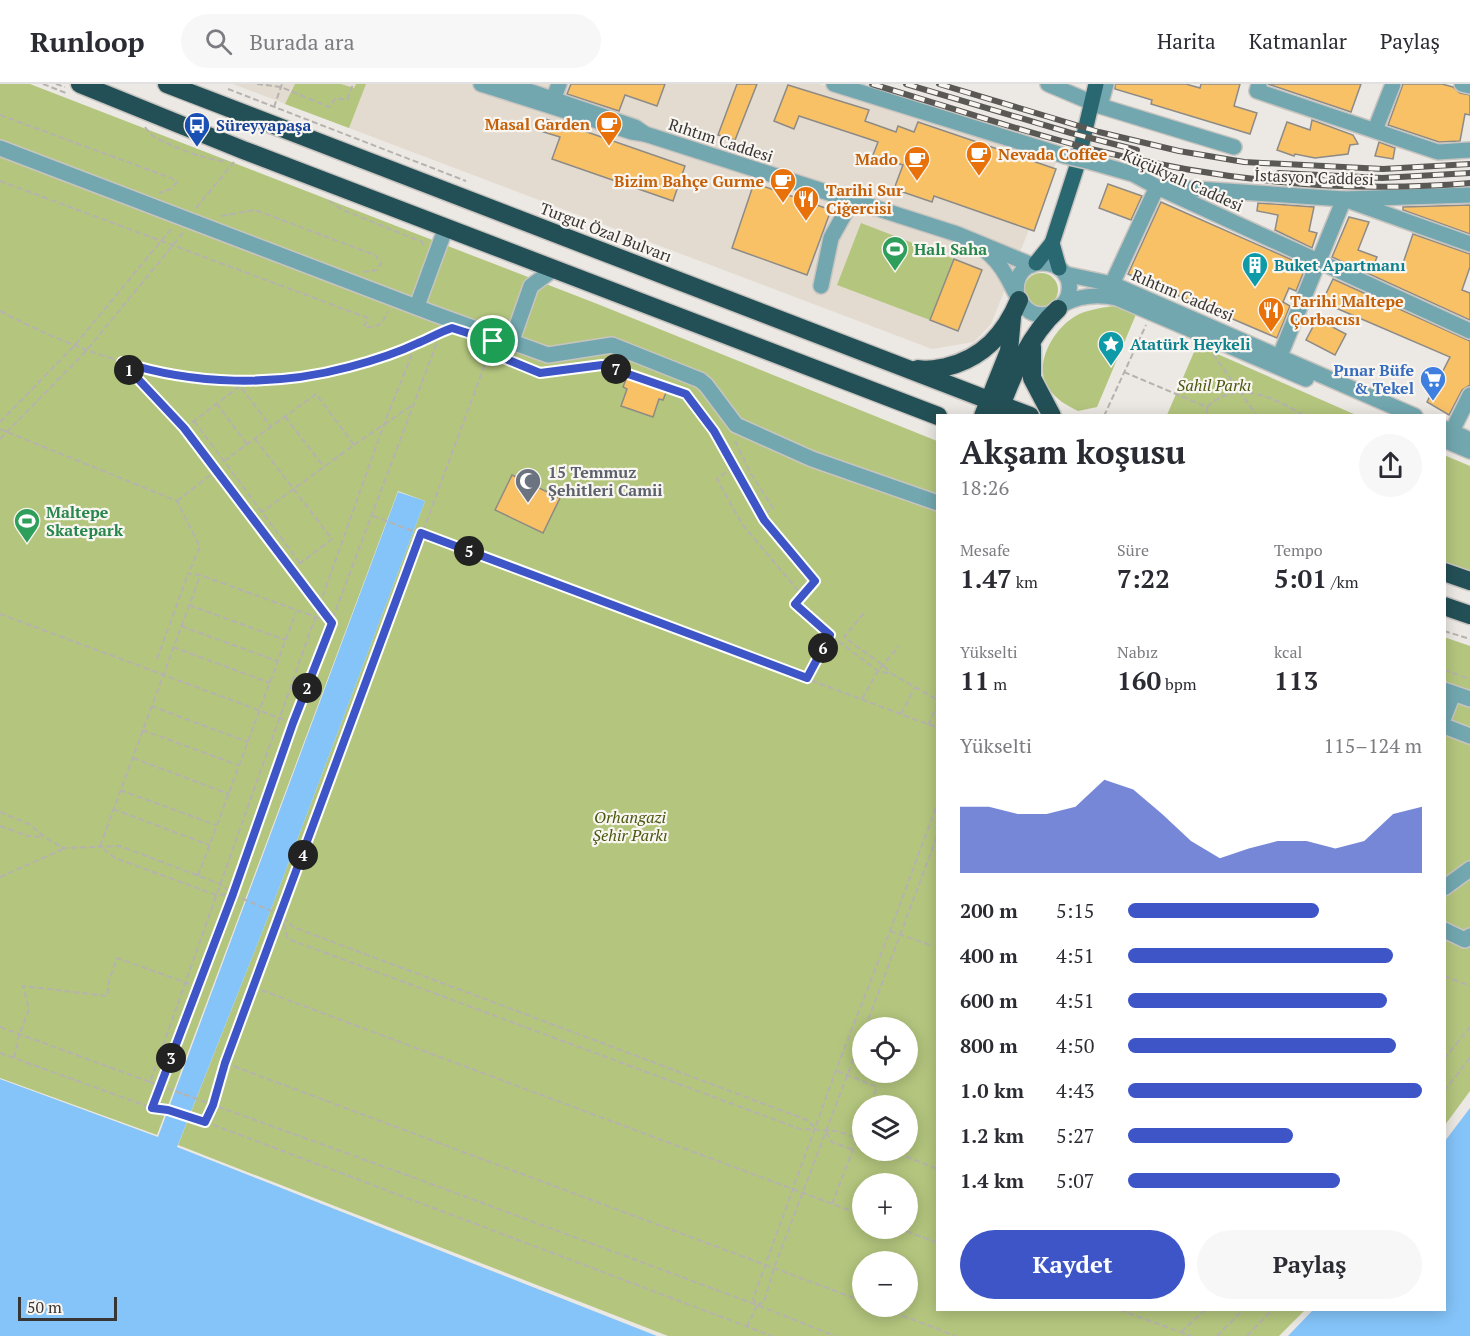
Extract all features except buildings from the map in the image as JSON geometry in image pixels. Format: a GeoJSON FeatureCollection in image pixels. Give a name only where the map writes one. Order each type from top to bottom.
{"type":"FeatureCollection","features":[{"type":"Feature","properties":{"kind":"highway","name":"Turgut Özal Bulvarı"},"geometry":{"type":"LineString","coordinates":[[167,84],[899,365],[993,409],[1019,414]]}},
{"type":"Feature","properties":{"kind":"highway"},"geometry":{"type":"LineString","coordinates":[[78,90],[243,150],[936,415]]}},
{"type":"Feature","properties":{"kind":"highway"},"geometry":{"type":"LineString","coordinates":[[993,409],[1009,351],[1012,317],[1018,298]]}},
{"type":"Feature","properties":{"kind":"highway"},"geometry":{"type":"LineString","coordinates":[[993,409],[1044,322],[1060,307]]}},
{"type":"Feature","properties":{"kind":"highway"},"geometry":{"type":"LineString","coordinates":[[899,365],[928,370],[953,365],[977,356],[1012,317]]}},
{"type":"Feature","properties":{"kind":"highway"},"geometry":{"type":"LineString","coordinates":[[1032,344],[1032,378],[1051,414]]}},
{"type":"Feature","properties":{"kind":"highway"},"geometry":{"type":"LineString","coordinates":[[1446,573],[1470,581]]}},
{"type":"Feature","properties":{"kind":"highway"},"geometry":{"type":"LineString","coordinates":[[1446,607],[1470,615]]}},
{"type":"Feature","properties":{"kind":"main road"},"geometry":{"type":"LineString","coordinates":[[1034,264],[1052,243],[1094,105],[1096,84]]}},
{"type":"Feature","properties":{"kind":"main road"},"geometry":{"type":"LineString","coordinates":[[1052,243],[1062,271]]}},
{"type":"Feature","properties":{"kind":"street"},"geometry":{"type":"LineString","coordinates":[[481,84],[529,96]]}},
{"type":"Feature","properties":{"kind":"street"},"geometry":{"type":"LineString","coordinates":[[508,84],[529,96]]}},
{"type":"Feature","properties":{"kind":"street"},"geometry":{"type":"LineString","coordinates":[[553,100],[559,84]]}},
{"type":"Feature","properties":{"kind":"street","name":"Küçükyalı Caddesi"},"geometry":{"type":"LineString","coordinates":[[834,84],[1065,156],[1132,174],[1470,331]]}},
{"type":"Feature","properties":{"kind":"street"},"geometry":{"type":"LineString","coordinates":[[1048,84],[1074,89],[1094,105],[1234,147]]}},
{"type":"Feature","properties":{"kind":"street"},"geometry":{"type":"LineString","coordinates":[[1094,105],[1106,84]]}},
{"type":"Feature","properties":{"kind":"street"},"geometry":{"type":"LineString","coordinates":[[1259,84],[1257,91],[1438,152],[1470,150]]}},
{"type":"Feature","properties":{"kind":"street"},"geometry":{"type":"LineString","coordinates":[[1375,130],[1394,84]]}},
{"type":"Feature","properties":{"kind":"street"},"geometry":{"type":"LineString","coordinates":[[1462,84],[1470,86]]}},
{"type":"Feature","properties":{"kind":"street","name":"Rıhtım Caddesi"},"geometry":{"type":"LineString","coordinates":[[529,96],[553,100],[635,127],[645,134]]}},
{"type":"Feature","properties":{"kind":"street","name":"Rıhtım Caddesi"},"geometry":{"type":"LineString","coordinates":[[529,96],[632,132],[645,134],[957,234],[1034,264]]}},
{"type":"Feature","properties":{"kind":"street"},"geometry":{"type":"LineString","coordinates":[[0,148],[548,355],[612,345],[700,380],[736,424],[812,459],[936,502]]}},
{"type":"Feature","properties":{"kind":"street"},"geometry":{"type":"LineString","coordinates":[[1112,284],[1157,187]]}},
{"type":"Feature","properties":{"kind":"street","name":"İstasyon Caddesi"},"geometry":{"type":"LineString","coordinates":[[1157,187],[1344,199],[1470,195]]}},
{"type":"Feature","properties":{"kind":"street"},"geometry":{"type":"LineString","coordinates":[[1278,361],[1344,199],[1470,244]]}},
{"type":"Feature","properties":{"kind":"street"},"geometry":{"type":"LineString","coordinates":[[821,286],[831,238],[850,200]]}},
{"type":"Feature","properties":{"kind":"street"},"geometry":{"type":"LineString","coordinates":[[417,306],[446,227]]}},
{"type":"Feature","properties":{"kind":"street","name":"Rıhtım Caddesi"},"geometry":{"type":"LineString","coordinates":[[957,234],[980,246],[991,256],[1007,277],[1018,298]]}},
{"type":"Feature","properties":{"kind":"street"},"geometry":{"type":"LineString","coordinates":[[1050,263],[1062,271],[1068,283],[1068,291],[1060,307],[1049,314],[1033,313],[1026,309],[1018,298],[1016,289],[1020,275],[1034,264],[1050,263]]}},
{"type":"Feature","properties":{"kind":"street"},"geometry":{"type":"LineString","coordinates":[[512,340],[531,286],[554,269]]}},
{"type":"Feature","properties":{"kind":"street","name":"Rıhtım Caddesi"},"geometry":{"type":"LineString","coordinates":[[1062,271],[1112,284],[1278,361],[1385,414]]}},
{"type":"Feature","properties":{"kind":"street","name":"Rıhtım Caddesi"},"geometry":{"type":"LineString","coordinates":[[1060,307],[1085,297],[1108,296],[1410,414]]}},
{"type":"Feature","properties":{"kind":"street"},"geometry":{"type":"LineString","coordinates":[[1447,433],[1470,395]]}},
{"type":"Feature","properties":{"kind":"street"},"geometry":{"type":"LineString","coordinates":[[1447,433],[1470,440]]}},
{"type":"Feature","properties":{"kind":"street"},"geometry":{"type":"LineString","coordinates":[[1447,433],[1470,451]]}},
{"type":"Feature","properties":{"kind":"street"},"geometry":{"type":"LineString","coordinates":[[1446,707],[1449,692],[1470,699]]}},
{"type":"Feature","properties":{"kind":"street"},"geometry":{"type":"LineString","coordinates":[[1446,727],[1470,736]]}},
{"type":"Feature","properties":{"kind":"street"},"geometry":{"type":"LineString","coordinates":[[1446,887],[1470,869]]}},
{"type":"Feature","properties":{"kind":"street"},"geometry":{"type":"LineString","coordinates":[[1446,931],[1465,940],[1470,936]]}},
{"type":"Feature","properties":{"kind":"path"},"geometry":{"type":"LineString","coordinates":[[44,84],[78,90]]}},
{"type":"Feature","properties":{"kind":"path"},"geometry":{"type":"LineString","coordinates":[[257,84],[282,86],[329,107],[336,98],[347,100],[353,84]]}},
{"type":"Feature","properties":{"kind":"path"},"geometry":{"type":"LineString","coordinates":[[274,107],[282,86]]}},
{"type":"Feature","properties":{"kind":"path"},"geometry":{"type":"LineString","coordinates":[[0,116],[177,182],[171,189],[155,194]]}},
{"type":"Feature","properties":{"kind":"path"},"geometry":{"type":"LineString","coordinates":[[143,125],[152,136],[218,161],[235,161],[192,213]]}},
{"type":"Feature","properties":{"kind":"path"},"geometry":{"type":"LineString","coordinates":[[0,181],[368,318],[364,327],[378,326],[383,322],[390,306]]}},
{"type":"Feature","properties":{"kind":"path"},"geometry":{"type":"LineString","coordinates":[[328,200],[343,210],[422,242],[426,251]]}},
{"type":"Feature","properties":{"kind":"path"},"geometry":{"type":"LineString","coordinates":[[217,217],[255,210],[375,255],[381,263],[377,270],[355,273],[365,277]]}},
{"type":"Feature","properties":{"kind":"path"},"geometry":{"type":"LineString","coordinates":[[0,422],[74,346],[174,225]]}},
{"type":"Feature","properties":{"kind":"path"},"geometry":{"type":"LineString","coordinates":[[0,439],[86,351],[186,229]]}},
{"type":"Feature","properties":{"kind":"path"},"geometry":{"type":"LineString","coordinates":[[0,311],[39,332],[86,351],[146,370],[213,380],[281,380],[349,367],[416,344],[452,328]]}},
{"type":"Feature","properties":{"kind":"path"},"geometry":{"type":"LineString","coordinates":[[1105,414],[1152,313]]}},
{"type":"Feature","properties":{"kind":"path"},"geometry":{"type":"LineString","coordinates":[[152,1108],[233,894],[293,723],[441,332]]}},
{"type":"Feature","properties":{"kind":"path"},"geometry":{"type":"LineString","coordinates":[[1198,333],[1256,414]]}},
{"type":"Feature","properties":{"kind":"path"},"geometry":{"type":"LineString","coordinates":[[205,1122],[495,335]]}},
{"type":"Feature","properties":{"kind":"path"},"geometry":{"type":"LineString","coordinates":[[150,1082],[278,718],[384,424],[416,344]]}},
{"type":"Feature","properties":{"kind":"path"},"geometry":{"type":"LineString","coordinates":[[489,352],[540,373],[602,365],[686,394],[714,431],[761,516],[815,581],[795,604],[830,635],[878,671],[892,674]]}},
{"type":"Feature","properties":{"kind":"path"},"geometry":{"type":"LineString","coordinates":[[122,362],[184,428],[290,571],[332,623]]}},
{"type":"Feature","properties":{"kind":"path"},"geometry":{"type":"LineString","coordinates":[[1124,372],[1207,407]]}},
{"type":"Feature","properties":{"kind":"path"},"geometry":{"type":"LineString","coordinates":[[184,428],[240,386],[271,427]]}},
{"type":"Feature","properties":{"kind":"path"},"geometry":{"type":"LineString","coordinates":[[1207,414],[1207,407],[1220,396],[1240,392],[1273,399],[1300,414]]}},
{"type":"Feature","properties":{"kind":"path"},"geometry":{"type":"LineString","coordinates":[[224,461],[316,394],[354,445]]}},
{"type":"Feature","properties":{"kind":"path"},"geometry":{"type":"LineString","coordinates":[[216,404],[247,444]]}},
{"type":"Feature","properties":{"kind":"path"},"geometry":{"type":"LineString","coordinates":[[262,513],[412,405]]}},
{"type":"Feature","properties":{"kind":"path"},"geometry":{"type":"LineString","coordinates":[[285,416],[324,467]]}},
{"type":"Feature","properties":{"kind":"path"},"geometry":{"type":"LineString","coordinates":[[194,421],[300,563]]}},
{"type":"Feature","properties":{"kind":"path"},"geometry":{"type":"LineString","coordinates":[[0,429],[177,501],[200,547],[157,659]]}},
{"type":"Feature","properties":{"kind":"path"},"geometry":{"type":"LineString","coordinates":[[255,439],[332,539],[290,571]]}},
{"type":"Feature","properties":{"kind":"path"},"geometry":{"type":"LineString","coordinates":[[734,440],[751,474],[773,508],[761,516]]}},
{"type":"Feature","properties":{"kind":"path"},"geometry":{"type":"LineString","coordinates":[[734,467],[717,479],[742,524],[803,595]]}},
{"type":"Feature","properties":{"kind":"path"},"geometry":{"type":"LineString","coordinates":[[177,501],[215,470]]}},
{"type":"Feature","properties":{"kind":"path"},"geometry":{"type":"LineString","coordinates":[[373,516],[936,727]]}},
{"type":"Feature","properties":{"kind":"path"},"geometry":{"type":"LineString","coordinates":[[188,574],[200,575],[332,623]]}},
{"type":"Feature","properties":{"kind":"path"},"geometry":{"type":"LineString","coordinates":[[100,846],[200,575]]}},
{"type":"Feature","properties":{"kind":"path"},"geometry":{"type":"LineString","coordinates":[[189,605],[285,641]]}},
{"type":"Feature","properties":{"kind":"path"},"geometry":{"type":"LineString","coordinates":[[198,876],[297,611]]}},
{"type":"Feature","properties":{"kind":"path"},"geometry":{"type":"LineString","coordinates":[[864,613],[844,637],[892,674],[936,699]]}},
{"type":"Feature","properties":{"kind":"path"},"geometry":{"type":"LineString","coordinates":[[0,614],[293,723]]}},
{"type":"Feature","properties":{"kind":"path"},"geometry":{"type":"LineString","coordinates":[[181,626],[278,661]]}},
{"type":"Feature","properties":{"kind":"path"},"geometry":{"type":"LineString","coordinates":[[1446,632],[1470,639]]}},
{"type":"Feature","properties":{"kind":"path"},"geometry":{"type":"LineString","coordinates":[[807,678],[830,635]]}},
{"type":"Feature","properties":{"kind":"path"},"geometry":{"type":"LineString","coordinates":[[862,699],[878,671],[899,646]]}},
{"type":"Feature","properties":{"kind":"path"},"geometry":{"type":"LineString","coordinates":[[173,647],[270,683]]}},
{"type":"Feature","properties":{"kind":"path"},"geometry":{"type":"LineString","coordinates":[[1446,671],[1470,679]]}},
{"type":"Feature","properties":{"kind":"path"},"geometry":{"type":"LineString","coordinates":[[901,714],[915,687]]}},
{"type":"Feature","properties":{"kind":"path"},"geometry":{"type":"LineString","coordinates":[[151,706],[248,742]]}},
{"type":"Feature","properties":{"kind":"path"},"geometry":{"type":"LineString","coordinates":[[928,725],[936,708]]}},
{"type":"Feature","properties":{"kind":"path"},"geometry":{"type":"LineString","coordinates":[[142,730],[240,766]]}},
{"type":"Feature","properties":{"kind":"path"},"geometry":{"type":"LineString","coordinates":[[132,758],[229,794]]}},
{"type":"Feature","properties":{"kind":"path"},"geometry":{"type":"LineString","coordinates":[[120,790],[217,825]]}},
{"type":"Feature","properties":{"kind":"path"},"geometry":{"type":"LineString","coordinates":[[757,1305],[753,1299],[765,1264],[936,807]]}},
{"type":"Feature","properties":{"kind":"path"},"geometry":{"type":"LineString","coordinates":[[113,809],[209,846]]}},
{"type":"Feature","properties":{"kind":"path"},"geometry":{"type":"LineString","coordinates":[[0,812],[30,825],[44,837],[64,848]]}},
{"type":"Feature","properties":{"kind":"path"},"geometry":{"type":"LineString","coordinates":[[0,826],[28,836],[44,837]]}},
{"type":"Feature","properties":{"kind":"path"},"geometry":{"type":"LineString","coordinates":[[870,1017],[936,839]]}},
{"type":"Feature","properties":{"kind":"path"},"geometry":{"type":"LineString","coordinates":[[100,846],[115,858],[216,895],[233,894]]}},
{"type":"Feature","properties":{"kind":"path"},"geometry":{"type":"LineString","coordinates":[[0,877],[64,848],[120,846],[220,884],[233,894],[281,915],[293,927],[807,1120],[816,1129]]}},
{"type":"Feature","properties":{"kind":"path"},"geometry":{"type":"LineString","coordinates":[[281,915],[288,939],[800,1129],[837,1131],[852,1137]]}},
{"type":"Feature","properties":{"kind":"path"},"geometry":{"type":"LineString","coordinates":[[890,931],[930,945]]}},
{"type":"Feature","properties":{"kind":"path"},"geometry":{"type":"LineString","coordinates":[[14,1058],[19,1035],[29,1009],[23,986],[107,996],[117,958],[198,987]]}},
{"type":"Feature","properties":{"kind":"path"},"geometry":{"type":"LineString","coordinates":[[1446,977],[1470,986]]}},
{"type":"Feature","properties":{"kind":"path"},"geometry":{"type":"LineString","coordinates":[[254,987],[852,1211]]}},
{"type":"Feature","properties":{"kind":"path"},"geometry":{"type":"LineString","coordinates":[[1446,1057],[1470,1027]]}},
{"type":"Feature","properties":{"kind":"path"},"geometry":{"type":"LineString","coordinates":[[0,1028],[204,1101],[757,1305],[835,1336]]}},
{"type":"Feature","properties":{"kind":"path"},"geometry":{"type":"LineString","coordinates":[[0,1053],[152,1108],[198,1119],[772,1336]]}},
{"type":"Feature","properties":{"kind":"path"},"geometry":{"type":"LineString","coordinates":[[1446,1088],[1470,1058]]}},
{"type":"Feature","properties":{"kind":"path"},"geometry":{"type":"LineString","coordinates":[[225,1063],[852,1297]]}},
{"type":"Feature","properties":{"kind":"path"},"geometry":{"type":"LineString","coordinates":[[747,1327],[757,1305],[764,1302],[774,1268],[852,1065]]}},
{"type":"Feature","properties":{"kind":"path"},"geometry":{"type":"LineString","coordinates":[[836,1070],[877,1087],[874,1095]]}},
{"type":"Feature","properties":{"kind":"path"},"geometry":{"type":"LineString","coordinates":[[826,1132],[832,1142],[852,1149]]}},
{"type":"Feature","properties":{"kind":"path"},"geometry":{"type":"LineString","coordinates":[[832,1204],[852,1155]]}},
{"type":"Feature","properties":{"kind":"path"},"geometry":{"type":"LineString","coordinates":[[917,1161],[936,1168]]}},
{"type":"Feature","properties":{"kind":"path"},"geometry":{"type":"LineString","coordinates":[[918,1236],[936,1242]]}},
{"type":"Feature","properties":{"kind":"path"},"geometry":{"type":"LineString","coordinates":[[1123,1311],[1191,1336]]}},
{"type":"Feature","properties":{"kind":"path"},"geometry":{"type":"LineString","coordinates":[[1181,1332],[1204,1311]]}},
{"type":"Feature","properties":{"kind":"path"},"geometry":{"type":"LineString","coordinates":[[1217,1336],[1242,1311]]}},
{"type":"Feature","properties":{"kind":"path"},"geometry":{"type":"LineString","coordinates":[[1247,1336],[1271,1311]]}},
{"type":"Feature","properties":{"kind":"path"},"geometry":{"type":"LineString","coordinates":[[906,1317],[956,1336]]}},
{"type":"Feature","properties":{"kind":"shaded area"},"geometry":{"type":"Polygon","coordinates":[[[233,84],[819,84],[1059,155],[991,324],[974,342],[932,349],[233,84]]]}},
{"type":"Feature","properties":{"kind":"green space","name":"Orhangazi Şehir Parkı"},"geometry":{"type":"Polygon","coordinates":[[[0,84],[30,84],[600,305],[936,441],[936,1311],[1304,1311],[1279,1336],[668,1336],[178,1145],[270,912],[425,501],[398,491],[157,1135],[0,1078],[0,84]]]}},
{"type":"Feature","properties":{"kind":"green space"},"geometry":{"type":"Polygon","coordinates":[[[295,84],[341,84],[354,88],[356,84],[366,84],[349,128],[285,104],[295,84]]]}},
{"type":"Feature","properties":{"kind":"green space","name":"Halı Saha"},"geometry":{"type":"Polygon","coordinates":[[[861,223],[954,259],[930,320],[837,285],[861,223]]]}},
{"type":"Feature","properties":{"kind":"green space"},"geometry":{"type":"Polygon","coordinates":[[[1041,273],[1053,278],[1058,290],[1053,302],[1041,307],[1029,302],[1024,290],[1029,278],[1041,273]]]}},
{"type":"Feature","properties":{"kind":"green space"},"geometry":{"type":"Polygon","coordinates":[[[1114,306],[1137,312],[1097,407],[1078,411],[1055,396],[1044,380],[1043,369],[1047,349],[1059,330],[1074,317],[1088,311],[1114,306]]]}},
{"type":"Feature","properties":{"kind":"green space","name":"Sahil Parkı"},"geometry":{"type":"Polygon","coordinates":[[[1197,345],[1354,414],[1167,414],[1197,345]]]}},
{"type":"Feature","properties":{"kind":"green space"},"geometry":{"type":"Polygon","coordinates":[[[1446,456],[1470,466],[1470,575],[1446,565],[1446,456]]]}},
{"type":"Feature","properties":{"kind":"green space"},"geometry":{"type":"Polygon","coordinates":[[[1446,638],[1470,646],[1470,1091],[1446,1124],[1446,638]]]}},
{"type":"Feature","properties":{"kind":"water"},"geometry":{"type":"Polygon","coordinates":[[[398,492],[425,501],[270,912],[177,1147],[657,1336],[0,1336],[0,1079],[158,1137],[398,492]]]}},
{"type":"Feature","properties":{"kind":"water"},"geometry":{"type":"Polygon","coordinates":[[[1470,1108],[1470,1336],[1288,1336],[1312,1311],[1446,1311],[1446,1140],[1470,1108]]]}},
{"type":"Feature","properties":{"kind":"railway"},"geometry":{"type":"LineString","coordinates":[[872,84],[1067,143],[1141,160],[1234,177],[1376,187],[1470,183]]}},
{"type":"Feature","properties":{"kind":"railway"},"geometry":{"type":"LineString","coordinates":[[906,84],[1137,150]]}},
{"type":"Feature","properties":{"kind":"railway"},"geometry":{"type":"LineString","coordinates":[[939,84],[1099,132],[1179,151],[1244,162],[1383,169],[1470,164]]}},
{"type":"Feature","properties":{"kind":"railway"},"geometry":{"type":"LineString","coordinates":[[1279,173],[1382,178],[1470,173]]}},
{"type":"Feature","properties":{"kind":"place","name":"Masal Garden"},"geometry":{"type":"Point","coordinates":[609,147]}},
{"type":"Feature","properties":{"kind":"place","name":"Süreyyapaşa"},"geometry":{"type":"Point","coordinates":[197,148]}},
{"type":"Feature","properties":{"kind":"place","name":"Nevada Coffee"},"geometry":{"type":"Point","coordinates":[979,177]}},
{"type":"Feature","properties":{"kind":"place","name":"Mado"},"geometry":{"type":"Point","coordinates":[917,182]}},
{"type":"Feature","properties":{"kind":"place","name":"Bizim Bahçe Gurme"},"geometry":{"type":"Point","coordinates":[783,204]}},
{"type":"Feature","properties":{"kind":"place","name":"Tarihi Sur Ciğercisi"},"geometry":{"type":"Point","coordinates":[806,222]}},
{"type":"Feature","properties":{"kind":"place","name":"Halı Saha"},"geometry":{"type":"Point","coordinates":[895,272]}},
{"type":"Feature","properties":{"kind":"place","name":"Buket Apartmanı"},"geometry":{"type":"Point","coordinates":[1255,288]}},
{"type":"Feature","properties":{"kind":"place","name":"Tarihi Maltepe Çorbacısı"},"geometry":{"type":"Point","coordinates":[1271,333]}},
{"type":"Feature","properties":{"kind":"place","name":"Atatürk Heykeli"},"geometry":{"type":"Point","coordinates":[1111,367]}},
{"type":"Feature","properties":{"kind":"place","name":"Pınar Büfe & Tekel"},"geometry":{"type":"Point","coordinates":[1433,402]}},
{"type":"Feature","properties":{"kind":"place","name":"15 Temmuz Şehitleri Camii"},"geometry":{"type":"Point","coordinates":[528,504]}},
{"type":"Feature","properties":{"kind":"place","name":"Maltepe Skatepark"},"geometry":{"type":"Point","coordinates":[27,544]}},
{"type":"Feature","properties":{"kind":"route"},"geometry":{"type":"LineString","coordinates":[[452,328],[493,341],[489,352],[540,373],[602,365],[686,394],[714,431],[764,520],[815,581],[795,604],[830,635],[807,678],[421,533],[225,1063],[213,1105],[205,1122],[168,1110],[152,1108],[332,623],[290,571],[184,428],[122,362],[146,370],[213,380],[281,380],[349,367],[416,344],[452,328]]}}]}
